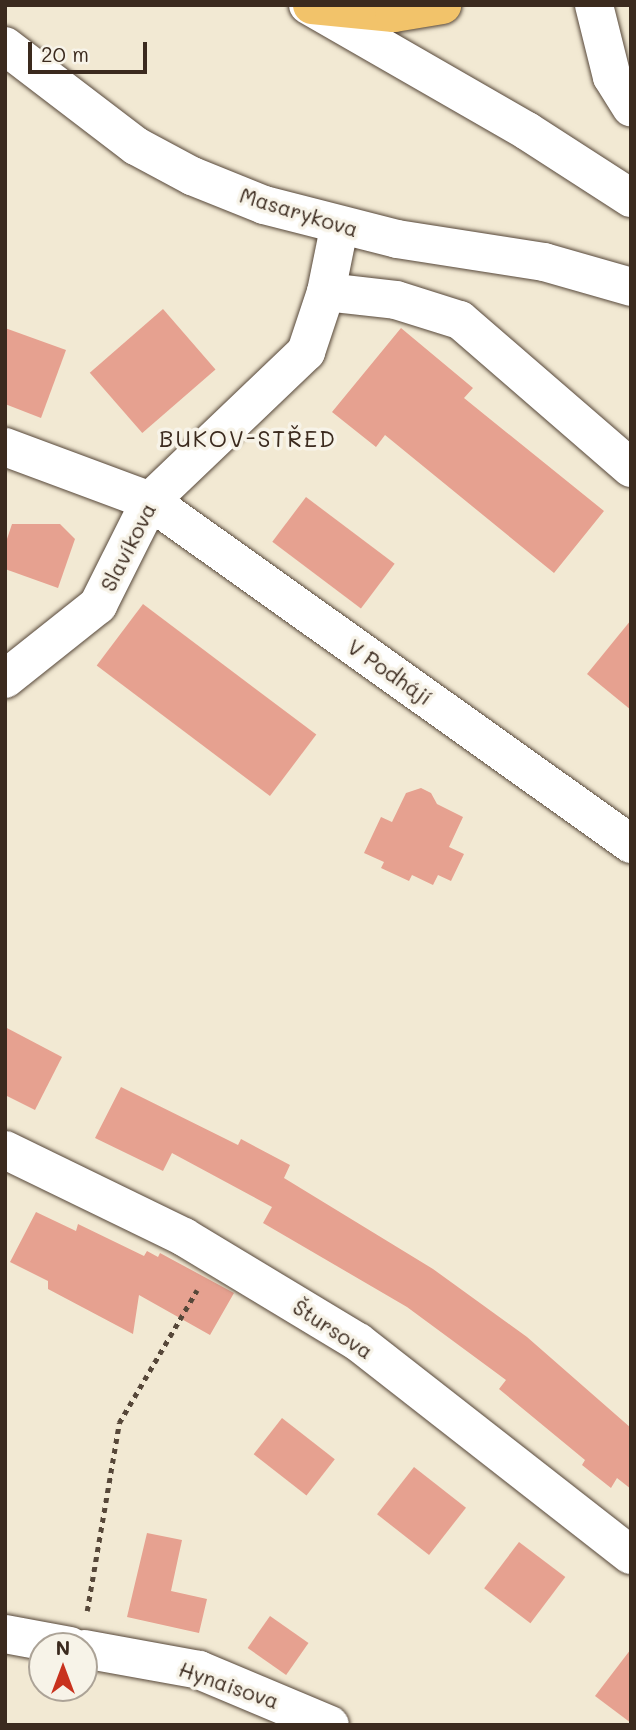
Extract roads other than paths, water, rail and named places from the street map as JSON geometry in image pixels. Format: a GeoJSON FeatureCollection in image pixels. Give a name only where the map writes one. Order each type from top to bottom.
{"type":"FeatureCollection","features":[{"type":"Feature","properties":{"kind":"main road"},"geometry":{"type":"LineString","coordinates":[[310,5],[394,13],[442,5]]}},
{"type":"Feature","properties":{"kind":"street"},"geometry":{"type":"LineString","coordinates":[[310,5],[527,131],[631,198]]}},
{"type":"Feature","properties":{"kind":"street"},"geometry":{"type":"LineString","coordinates":[[594,5],[612,77],[631,108]]}},
{"type":"Feature","properties":{"kind":"street","name":"Masarykova"},"geometry":{"type":"LineString","coordinates":[[5,46],[136,146],[192,176],[264,205],[339,228],[544,262],[631,287]]}},
{"type":"Feature","properties":{"kind":"street","name":"Slavíkova"},"geometry":{"type":"LineString","coordinates":[[5,679],[98,605],[150,501],[306,352],[326,292],[339,228]]}},
{"type":"Feature","properties":{"kind":"street"},"geometry":{"type":"LineString","coordinates":[[326,292],[397,300],[460,320],[631,468]]}},
{"type":"Feature","properties":{"kind":"street","name":"V Podhájí"},"geometry":{"type":"LineString","coordinates":[[5,447],[150,501],[631,844]]}},
{"type":"Feature","properties":{"kind":"street","name":"Štursova"},"geometry":{"type":"LineString","coordinates":[[5,1150],[217,1257],[358,1342],[631,1555]]}},
{"type":"Feature","properties":{"kind":"street","name":"Hynaisova"},"geometry":{"type":"LineString","coordinates":[[5,1634],[28,1635]]}},
{"type":"Feature","properties":{"kind":"street","name":"Hynaisova"},"geometry":{"type":"LineString","coordinates":[[98,1643],[199,1670],[330,1725]]}},
{"type":"Feature","properties":{"kind":"district","name":"BUKOV-STŘED"},"geometry":{"type":"Point","coordinates":[248,438]}}]}
